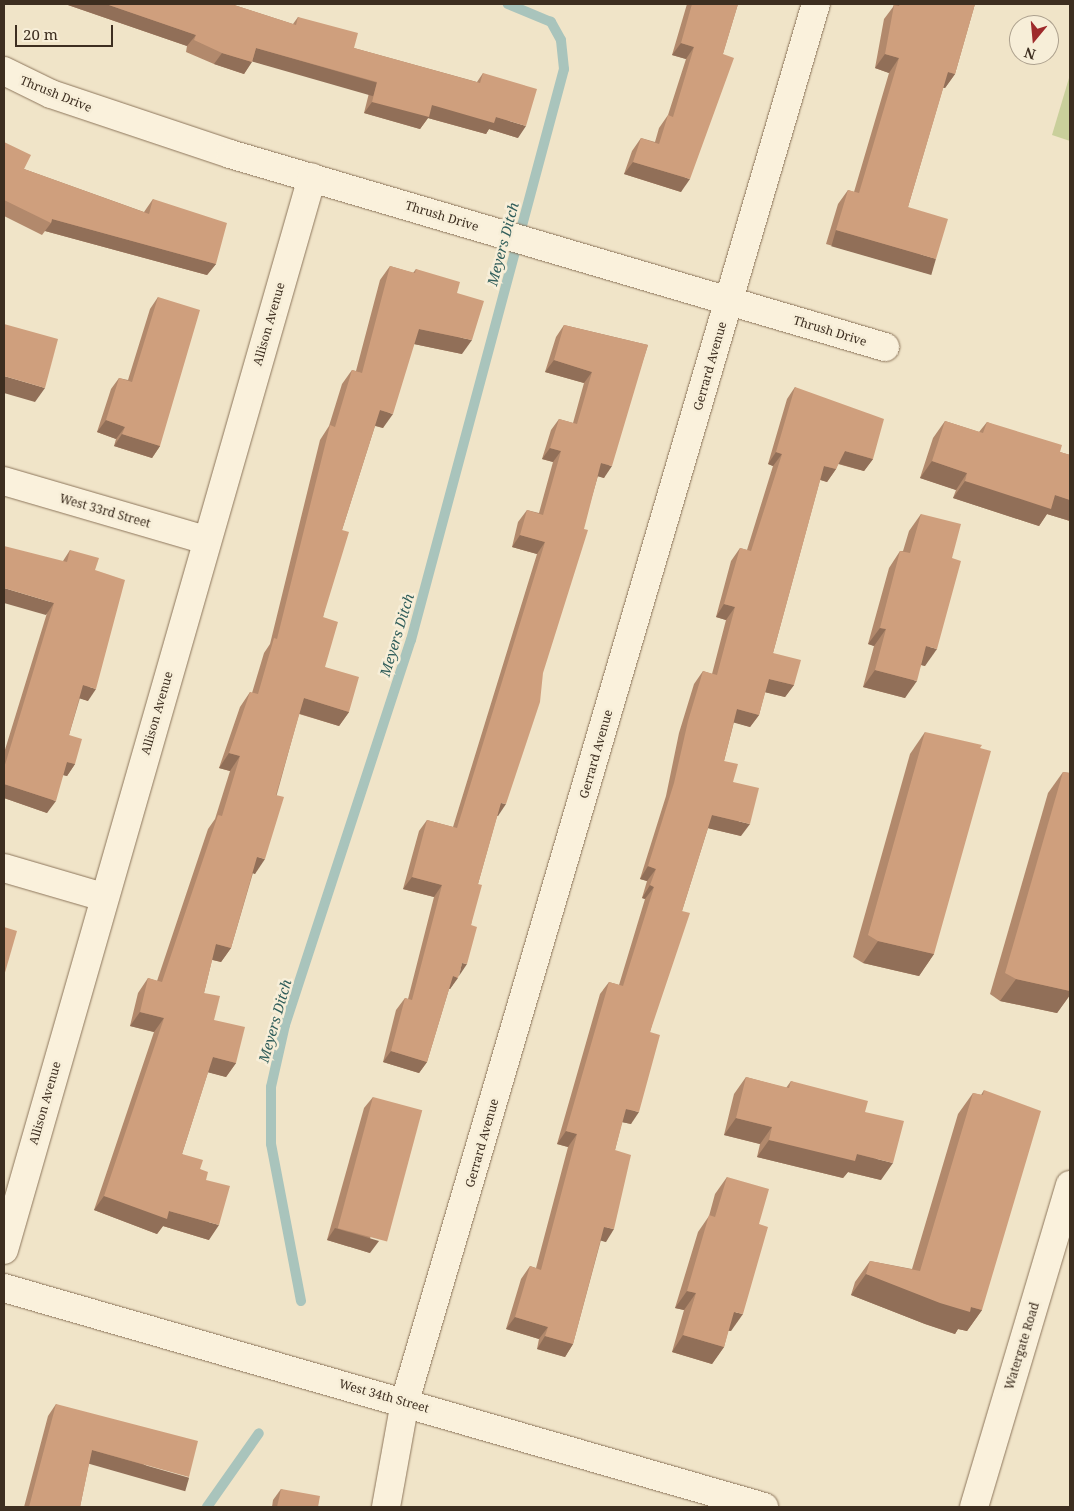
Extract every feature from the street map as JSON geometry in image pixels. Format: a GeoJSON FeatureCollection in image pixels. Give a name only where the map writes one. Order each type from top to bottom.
{"type":"FeatureCollection","features":[{"type":"Feature","properties":{"kind":"street","name":"Gerrard Avenue"},"geometry":{"type":"LineString","coordinates":[[386,1507],[406,1402],[816,4]]}},
{"type":"Feature","properties":{"kind":"street","name":"Thrush Drive"},"geometry":{"type":"LineString","coordinates":[[4,71],[110,116],[885,347]]}},
{"type":"Feature","properties":{"kind":"street","name":"Allison Avenue"},"geometry":{"type":"LineString","coordinates":[[4,1250],[103,897],[312,177]]}},
{"type":"Feature","properties":{"kind":"street","name":"West 33rd Street"},"geometry":{"type":"LineString","coordinates":[[4,481],[206,540]]}},
{"type":"Feature","properties":{"kind":"street"},"geometry":{"type":"LineString","coordinates":[[4,868],[103,897]]}},
{"type":"Feature","properties":{"kind":"street","name":"Watergate Road"},"geometry":{"type":"LineString","coordinates":[[974,1507],[1070,1185]]}},
{"type":"Feature","properties":{"kind":"street","name":"West 34th Street"},"geometry":{"type":"LineString","coordinates":[[4,1288],[406,1402],[764,1507]]}},
{"type":"Feature","properties":{"kind":"green space"},"geometry":{"type":"Polygon","coordinates":[[[1070,78],[1070,141],[1052,135],[1070,78]]]}},
{"type":"Feature","properties":{"kind":"building"},"geometry":{"type":"Polygon","coordinates":[[[106,4],[231,4],[296,25],[298,17],[358,33],[354,48],[480,83],[483,73],[537,89],[526,126],[496,117],[494,123],[432,105],[429,117],[372,102],[377,82],[256,48],[252,62],[222,53],[194,40],[196,35],[106,4]]]}},
{"type":"Feature","properties":{"kind":"building"},"geometry":{"type":"Polygon","coordinates":[[[692,4],[738,4],[723,54],[734,58],[690,179],[633,162],[641,138],[659,144],[668,115],[673,117],[694,47],[681,43],[692,4]]]}},
{"type":"Feature","properties":{"kind":"building"},"geometry":{"type":"Polygon","coordinates":[[[900,4],[975,4],[955,74],[948,72],[908,207],[948,219],[936,259],[836,230],[848,190],[859,193],[899,58],[885,54],[894,5],[899,6],[900,4]]]}},
{"type":"Feature","properties":{"kind":"building"},"geometry":{"type":"Polygon","coordinates":[[[4,142],[31,155],[24,169],[149,214],[153,199],[227,223],[216,264],[52,219],[51,223],[4,200],[4,142]]]}},
{"type":"Feature","properties":{"kind":"building"},"geometry":{"type":"Polygon","coordinates":[[[390,266],[415,273],[416,269],[460,282],[457,293],[484,301],[472,340],[419,329],[393,414],[380,410],[342,530],[349,532],[323,617],[338,622],[325,667],[359,677],[349,712],[304,698],[276,795],[284,797],[265,859],[257,857],[231,948],[216,944],[204,993],[220,996],[214,1020],[245,1027],[236,1063],[213,1057],[182,1154],[203,1160],[200,1169],[208,1172],[206,1180],[230,1186],[219,1225],[169,1211],[167,1219],[104,1196],[164,1018],[140,1012],[148,978],[162,982],[218,815],[222,816],[240,756],[229,753],[250,692],[258,694],[274,638],[277,639],[330,425],[335,427],[352,370],[362,373],[390,266]]]}},
{"type":"Feature","properties":{"kind":"building"},"geometry":{"type":"Polygon","coordinates":[[[158,297],[200,310],[160,446],[122,434],[125,427],[106,420],[119,378],[132,382],[158,297]]]}},
{"type":"Feature","properties":{"kind":"building"},"geometry":{"type":"Polygon","coordinates":[[[4,324],[58,339],[45,388],[4,376],[4,324]]]}},
{"type":"Feature","properties":{"kind":"building"},"geometry":{"type":"Polygon","coordinates":[[[564,325],[648,345],[612,466],[601,463],[584,529],[588,530],[543,673],[540,702],[506,804],[501,803],[478,884],[482,885],[471,925],[477,927],[467,964],[462,963],[458,978],[453,976],[427,1062],[391,1051],[405,998],[412,1000],[442,885],[412,877],[427,820],[457,828],[545,542],[520,535],[527,510],[543,515],[561,451],[550,448],[559,419],[577,424],[592,372],[554,360],[564,325]]]}},
{"type":"Feature","properties":{"kind":"building"},"geometry":{"type":"Polygon","coordinates":[[[795,387],[884,419],[873,459],[845,451],[836,469],[824,466],[773,653],[801,660],[794,685],[769,679],[759,715],[737,709],[724,761],[738,764],[733,782],[759,788],[750,824],[712,815],[682,911],[690,913],[650,1032],[660,1035],[639,1112],[626,1109],[615,1150],[631,1155],[614,1229],[604,1227],[573,1344],[545,1336],[548,1327],[515,1317],[530,1266],[541,1270],[577,1134],[566,1131],[609,982],[623,986],[654,887],[650,885],[656,869],[648,866],[674,783],[688,721],[703,671],[717,675],[735,607],[724,604],[740,548],[751,551],[782,454],[776,452],[795,387]]]}},
{"type":"Feature","properties":{"kind":"building"},"geometry":{"type":"Polygon","coordinates":[[[945,421],[983,433],[987,422],[1062,445],[1060,452],[1070,455],[1070,500],[1055,495],[1051,509],[965,481],[967,473],[932,461],[945,421]]]}},
{"type":"Feature","properties":{"kind":"building"},"geometry":{"type":"Polygon","coordinates":[[[921,514],[961,524],[952,558],[961,561],[937,649],[926,646],[917,681],[875,670],[886,629],[880,628],[900,551],[910,553],[921,514]]]}},
{"type":"Feature","properties":{"kind":"building"},"geometry":{"type":"Polygon","coordinates":[[[4,546],[67,562],[70,550],[99,558],[95,570],[125,580],[96,689],[83,685],[69,735],[82,739],[75,764],[67,762],[56,801],[4,784],[4,768],[54,603],[4,588],[4,546]]]}},
{"type":"Feature","properties":{"kind":"building"},"geometry":{"type":"Polygon","coordinates":[[[925,732],[982,745],[980,748],[991,751],[934,954],[878,941],[868,935],[925,732]]]}},
{"type":"Feature","properties":{"kind":"building"},"geometry":{"type":"Polygon","coordinates":[[[1063,772],[1070,773],[1070,991],[1016,979],[1005,973],[1063,772]]]}},
{"type":"Feature","properties":{"kind":"building"},"geometry":{"type":"Polygon","coordinates":[[[4,927],[17,931],[4,976],[4,927]]]}},
{"type":"Feature","properties":{"kind":"building"},"geometry":{"type":"Polygon","coordinates":[[[746,1077],[789,1088],[791,1081],[868,1101],[865,1112],[904,1121],[893,1163],[857,1154],[855,1161],[769,1140],[772,1127],[736,1118],[746,1077]]]}},
{"type":"Feature","properties":{"kind":"building"},"geometry":{"type":"Polygon","coordinates":[[[984,1090],[1041,1111],[982,1310],[971,1307],[970,1312],[940,1303],[866,1274],[870,1261],[920,1271],[973,1093],[983,1095],[984,1090]]]}},
{"type":"Feature","properties":{"kind":"building"},"geometry":{"type":"Polygon","coordinates":[[[373,1097],[422,1110],[387,1242],[338,1228],[373,1097]]]}},
{"type":"Feature","properties":{"kind":"building"},"geometry":{"type":"Polygon","coordinates":[[[727,1177],[769,1189],[759,1224],[768,1227],[743,1314],[734,1312],[724,1347],[683,1335],[696,1293],[687,1291],[709,1215],[715,1217],[727,1177]]]}},
{"type":"Feature","properties":{"kind":"building"},"geometry":{"type":"Polygon","coordinates":[[[56,1404],[198,1441],[189,1477],[92,1450],[80,1507],[29,1507],[56,1404]]]}},
{"type":"Feature","properties":{"kind":"building"},"geometry":{"type":"Polygon","coordinates":[[[281,1489],[320,1496],[318,1507],[277,1507],[281,1489]]]}},
{"type":"Feature","properties":{"kind":"waterway","name":"Meyers Ditch"},"geometry":{"type":"LineString","coordinates":[[301,1301],[271,1144],[271,1087],[285,1025],[411,640],[564,69],[561,40],[551,22],[508,4]]}},
{"type":"Feature","properties":{"kind":"waterway","name":"Meyers Ditch"},"geometry":{"type":"LineString","coordinates":[[207,1507],[259,1433]]}}]}
